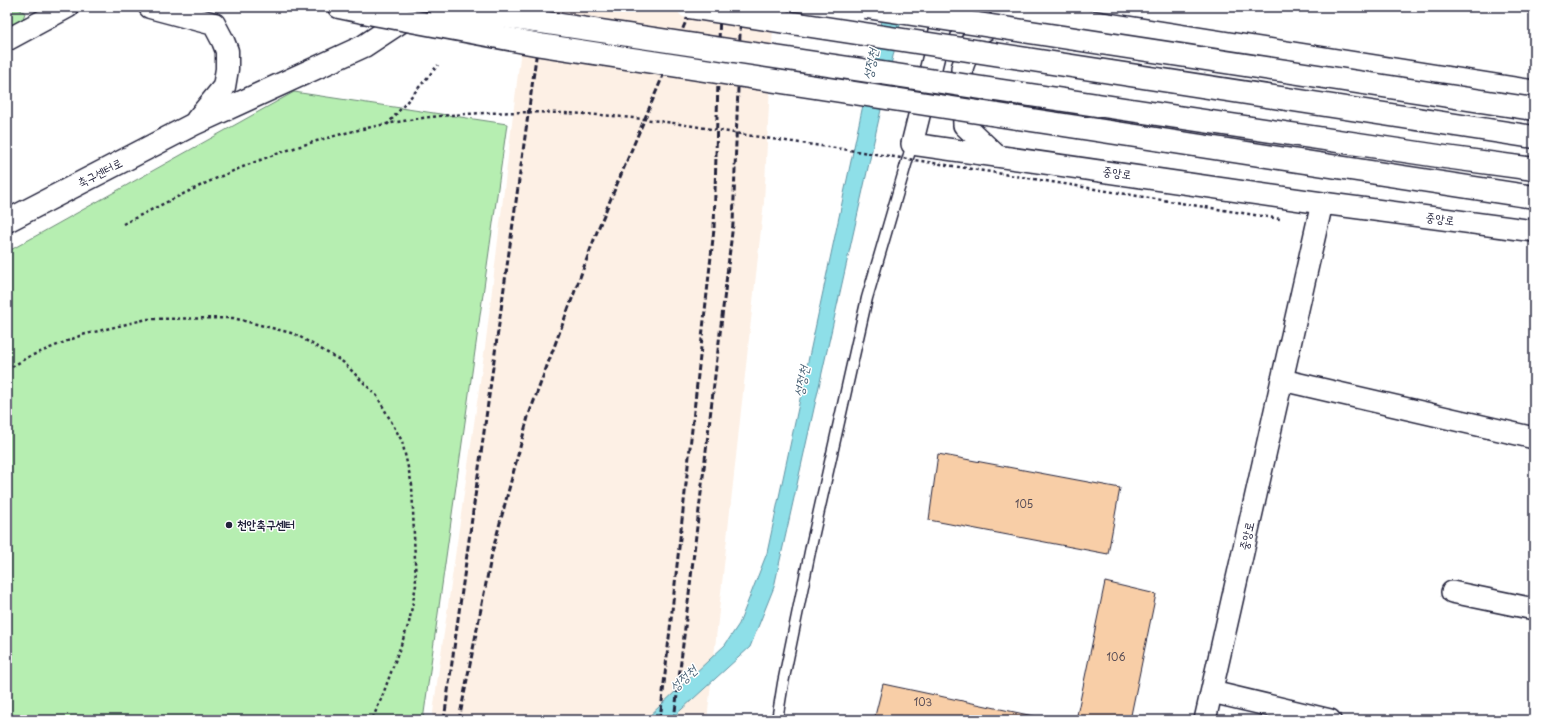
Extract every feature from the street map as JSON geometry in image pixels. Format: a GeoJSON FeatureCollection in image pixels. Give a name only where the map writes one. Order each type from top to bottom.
{"type":"FeatureCollection","features":[{"type":"Feature","properties":{"kind":"main road"},"geometry":{"type":"LineString","coordinates":[[150,7],[214,24],[227,51],[228,69],[224,88],[194,124]]}},
{"type":"Feature","properties":{"kind":"main road"},"geometry":{"type":"LineString","coordinates":[[339,7],[549,46],[1534,197]]}},
{"type":"Feature","properties":{"kind":"main road","name":"축구센터로"},"geometry":{"type":"LineString","coordinates":[[7,221],[194,124],[364,46],[411,15],[415,7]]}},
{"type":"Feature","properties":{"kind":"main road"},"geometry":{"type":"LineString","coordinates":[[440,7],[1534,169]]}},
{"type":"Feature","properties":{"kind":"main road"},"geometry":{"type":"LineString","coordinates":[[688,7],[1534,137]]}},
{"type":"Feature","properties":{"kind":"main road"},"geometry":{"type":"LineString","coordinates":[[866,7],[1534,109]]}},
{"type":"Feature","properties":{"kind":"street"},"geometry":{"type":"LineString","coordinates":[[7,40],[68,7]]}},
{"type":"Feature","properties":{"kind":"street"},"geometry":{"type":"LineString","coordinates":[[912,144],[946,7]]}},
{"type":"Feature","properties":{"kind":"street"},"geometry":{"type":"LineString","coordinates":[[949,7],[962,68],[964,125],[997,156]]}},
{"type":"Feature","properties":{"kind":"street"},"geometry":{"type":"LineString","coordinates":[[1000,7],[1534,91]]}},
{"type":"Feature","properties":{"kind":"street"},"geometry":{"type":"LineString","coordinates":[[962,68],[974,36],[1021,10]]}},
{"type":"Feature","properties":{"kind":"street","name":"중앙로"},"geometry":{"type":"LineString","coordinates":[[912,144],[1322,203],[1534,231]]}},
{"type":"Feature","properties":{"kind":"street","name":"중앙로"},"geometry":{"type":"LineString","coordinates":[[1205,720],[1322,203]]}},
{"type":"Feature","properties":{"kind":"street"},"geometry":{"type":"LineString","coordinates":[[1282,380],[1534,438]]}},
{"type":"Feature","properties":{"kind":"street"},"geometry":{"type":"LineString","coordinates":[[1452,592],[1534,609]]}},
{"type":"Feature","properties":{"kind":"street"},"geometry":{"type":"LineString","coordinates":[[1212,692],[1330,720]]}},
{"type":"Feature","properties":{"kind":"lane"},"geometry":{"type":"LineString","coordinates":[[777,720],[783,683],[812,542],[865,306],[912,144]]}},
{"type":"Feature","properties":{"kind":"path"},"geometry":{"type":"LineString","coordinates":[[387,125],[438,65]]}},
{"type":"Feature","properties":{"kind":"path"},"geometry":{"type":"LineString","coordinates":[[122,224],[192,190],[263,159],[311,143],[362,129],[429,118],[535,112],[578,113],[635,118],[840,148],[1280,219]]}},
{"type":"Feature","properties":{"kind":"path"},"geometry":{"type":"LineString","coordinates":[[7,370],[28,357],[82,335],[147,319],[233,318],[295,334],[343,362],[377,396],[402,441],[412,485],[416,585],[409,623],[372,720]]}},
{"type":"Feature","properties":{"kind":"shaded area"},"geometry":{"type":"Polygon","coordinates":[[[526,7],[774,7],[764,202],[707,720],[432,720],[486,340],[526,7]]]}},
{"type":"Feature","properties":{"kind":"green space"},"geometry":{"type":"Polygon","coordinates":[[[7,7],[16,7],[25,13],[21,25],[7,33],[7,7]]]}},
{"type":"Feature","properties":{"kind":"green space","name":"천안축구센터"},"geometry":{"type":"Polygon","coordinates":[[[294,92],[507,124],[423,720],[7,720],[7,252],[294,92]]]}},
{"type":"Feature","properties":{"kind":"water"},"geometry":{"type":"Polygon","coordinates":[[[884,7],[904,7],[774,587],[750,647],[670,720],[645,720],[725,645],[739,624],[767,553],[884,7]]]}},
{"type":"Feature","properties":{"kind":"building"},"geometry":{"type":"Polygon","coordinates":[[[938,454],[1120,488],[1108,554],[929,520],[938,454]]]}},
{"type":"Feature","properties":{"kind":"building"},"geometry":{"type":"Polygon","coordinates":[[[1105,582],[1156,594],[1130,720],[1076,720],[1105,582]]]}},
{"type":"Feature","properties":{"kind":"building"},"geometry":{"type":"Polygon","coordinates":[[[883,684],[1052,720],[874,720],[883,684]]]}},
{"type":"Feature","properties":{"kind":"railway"},"geometry":{"type":"LineString","coordinates":[[444,720],[543,7]]}},
{"type":"Feature","properties":{"kind":"railway"},"geometry":{"type":"LineString","coordinates":[[459,720],[492,553],[528,417],[598,229],[692,7]]}},
{"type":"Feature","properties":{"kind":"railway"},"geometry":{"type":"LineString","coordinates":[[660,720],[714,229],[720,7]]}},
{"type":"Feature","properties":{"kind":"railway"},"geometry":{"type":"LineString","coordinates":[[674,720],[733,224],[741,7]]}},
{"type":"Feature","properties":{"kind":"place","name":"천안축구센터"},"geometry":{"type":"Point","coordinates":[229,525]}},
{"type":"Feature","properties":{"kind":"water label","name":"성정천"},"geometry":{"type":"Point","coordinates":[870,64]}},
{"type":"Feature","properties":{"kind":"water label","name":"성정천"},"geometry":{"type":"Point","coordinates":[801,381]}},
{"type":"Feature","properties":{"kind":"water label","name":"성정천"},"geometry":{"type":"Point","coordinates":[683,678]}}]}
